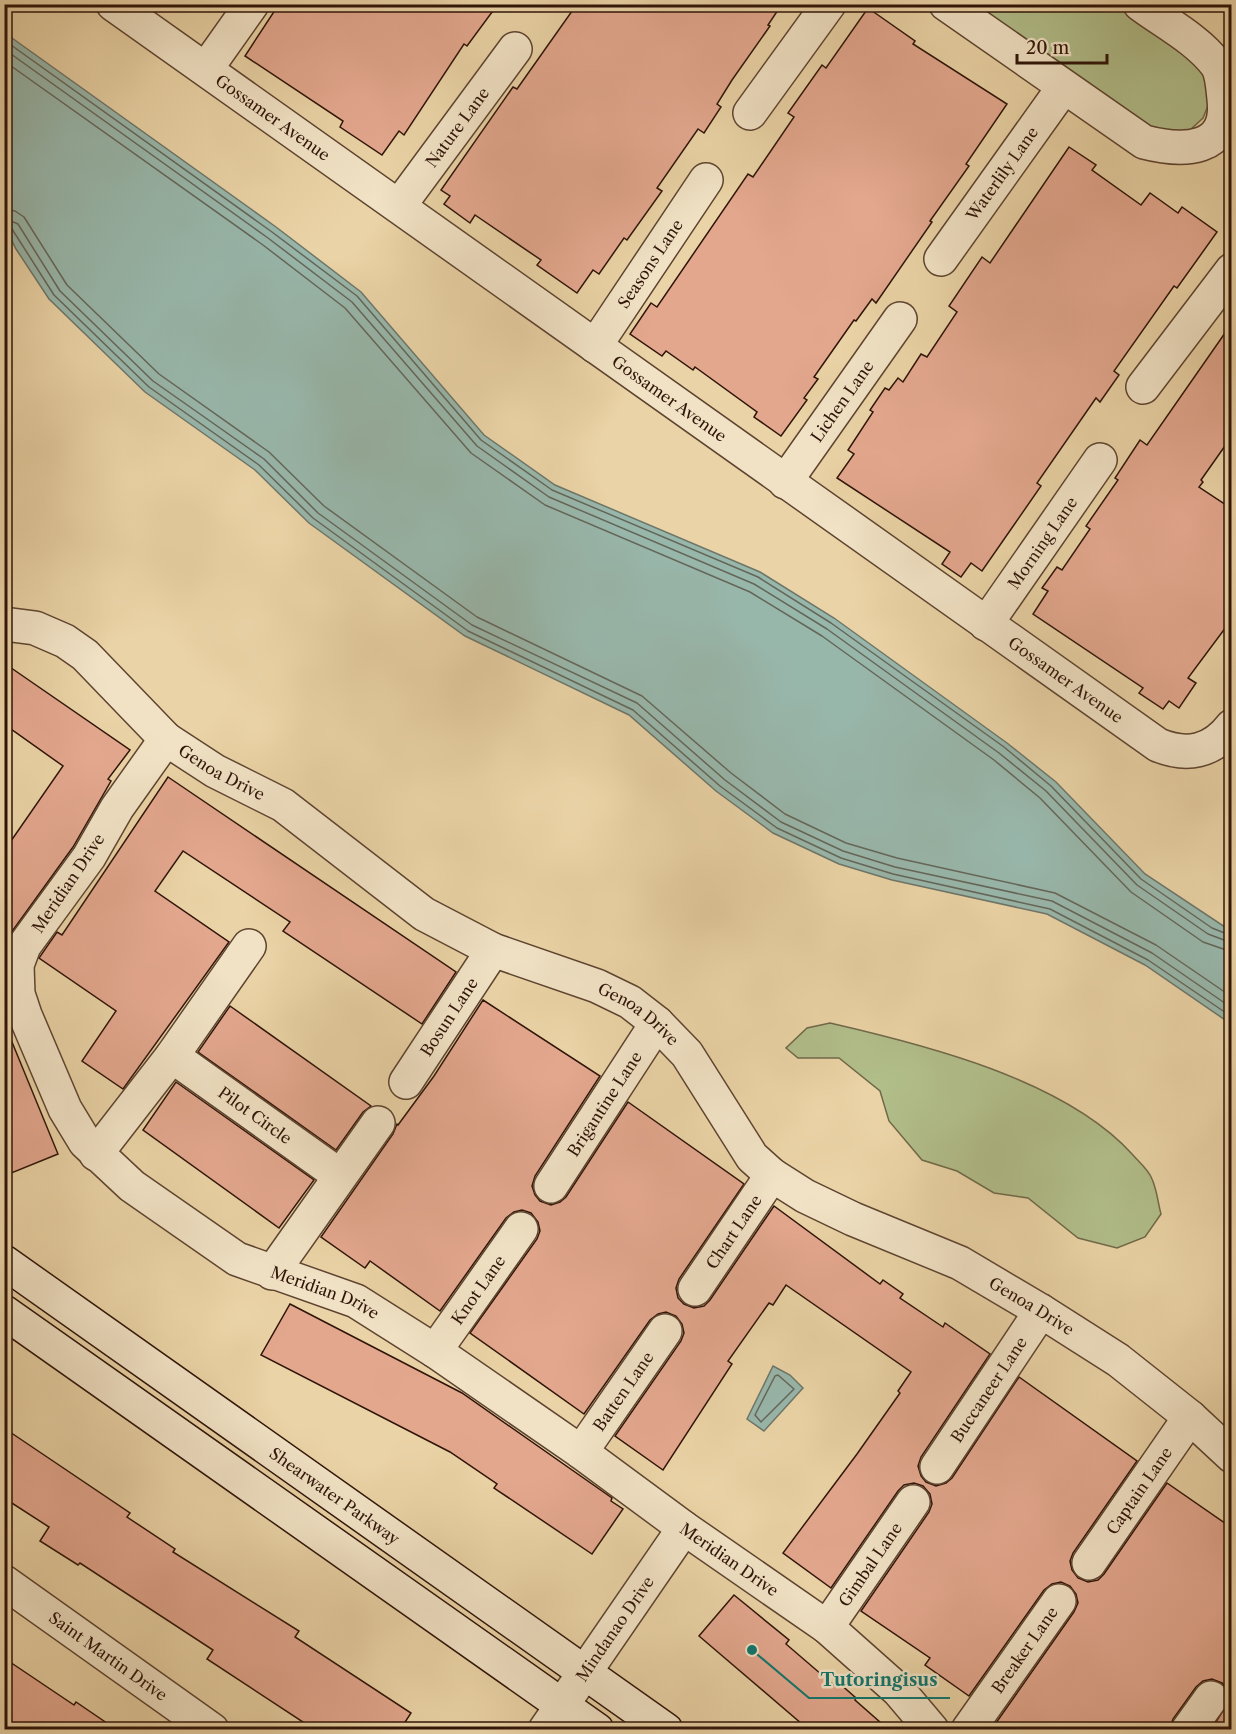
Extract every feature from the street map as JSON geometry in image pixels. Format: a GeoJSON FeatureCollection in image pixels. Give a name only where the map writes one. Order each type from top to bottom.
{"type":"FeatureCollection","features":[{"type":"Feature","properties":{"kind":"street","name":"Gossamer Avenue"},"geometry":{"type":"LineString","coordinates":[[112,4],[1158,745],[1172,750],[1205,750],[1220,741],[1232,726]]}},
{"type":"Feature","properties":{"kind":"street"},"geometry":{"type":"LineString","coordinates":[[206,69],[252,4]]}},
{"type":"Feature","properties":{"kind":"street"},"geometry":{"type":"LineString","coordinates":[[750,113],[829,4]]}},
{"type":"Feature","properties":{"kind":"street"},"geometry":{"type":"LineString","coordinates":[[946,4],[1063,88],[1144,142],[1168,148],[1187,146],[1226,136],[1226,116],[1217,66],[1203,50],[1140,4]]}},
{"type":"Feature","properties":{"kind":"street","name":"Nature Lane"},"geometry":{"type":"LineString","coordinates":[[399,206],[515,49]]}},
{"type":"Feature","properties":{"kind":"street","name":"Waterlily Lane"},"geometry":{"type":"LineString","coordinates":[[941,258],[1063,88]]}},
{"type":"Feature","properties":{"kind":"street","name":"Seasons Lane"},"geometry":{"type":"LineString","coordinates":[[595,346],[706,180]]}},
{"type":"Feature","properties":{"kind":"street"},"geometry":{"type":"LineString","coordinates":[[1143,387],[1232,270]]}},
{"type":"Feature","properties":{"kind":"street","name":"Lichen Lane"},"geometry":{"type":"LineString","coordinates":[[785,482],[900,319]]}},
{"type":"Feature","properties":{"kind":"street","name":"Morning Lane"},"geometry":{"type":"LineString","coordinates":[[986,624],[1100,460]]}},
{"type":"Feature","properties":{"kind":"street","name":"Genoa Drive"},"geometry":{"type":"LineString","coordinates":[[4,624],[35,628],[65,641],[84,655],[166,739],[215,771],[283,805],[424,915],[493,950],[597,986],[630,1002],[657,1023],[687,1054],[752,1157],[772,1175],[805,1196],[853,1219],[960,1263],[1041,1311],[1118,1360],[1190,1417],[1232,1456]]}},
{"type":"Feature","properties":{"kind":"street","name":"Meridian Drive"},"geometry":{"type":"LineString","coordinates":[[166,739],[117,808],[89,857],[24,946],[17,965],[18,993],[25,1015],[65,1109],[85,1142],[132,1186],[229,1253],[272,1273],[356,1301],[435,1351],[581,1452],[684,1528],[827,1627],[899,1691],[932,1730]]}},
{"type":"Feature","properties":{"kind":"street"},"geometry":{"type":"LineString","coordinates":[[96,1154],[172,1056],[249,946]]}},
{"type":"Feature","properties":{"kind":"street","name":"Bosun Lane"},"geometry":{"type":"LineString","coordinates":[[406,1082],[493,950]]}},
{"type":"Feature","properties":{"kind":"street","name":"Brigantine Lane"},"geometry":{"type":"LineString","coordinates":[[551,1186],[657,1023]]}},
{"type":"Feature","properties":{"kind":"street","name":"Pilot Circle"},"geometry":{"type":"LineString","coordinates":[[172,1056],[339,1175]]}},
{"type":"Feature","properties":{"kind":"street"},"geometry":{"type":"LineString","coordinates":[[272,1273],[339,1175],[378,1123]]}},
{"type":"Feature","properties":{"kind":"street","name":"Chart Lane"},"geometry":{"type":"LineString","coordinates":[[695,1289],[772,1175]]}},
{"type":"Feature","properties":{"kind":"street","name":"Knot Lane"},"geometry":{"type":"LineString","coordinates":[[435,1351],[521,1228]]}},
{"type":"Feature","properties":{"kind":"street","name":"Shearwater Parkway"},"geometry":{"type":"LineString","coordinates":[[4,1262],[666,1730]]}},
{"type":"Feature","properties":{"kind":"street","name":"Buccaneer Lane"},"geometry":{"type":"LineString","coordinates":[[937,1467],[1041,1311]]}},
{"type":"Feature","properties":{"kind":"street"},"geometry":{"type":"LineString","coordinates":[[4,1312],[554,1718],[597,1730]]}},
{"type":"Feature","properties":{"kind":"street","name":"Batten Lane"},"geometry":{"type":"LineString","coordinates":[[581,1452],[665,1331]]}},
{"type":"Feature","properties":{"kind":"street","name":"Captain Lane"},"geometry":{"type":"LineString","coordinates":[[1089,1563],[1190,1417]]}},
{"type":"Feature","properties":{"kind":"street","name":"Gimbal Lane"},"geometry":{"type":"LineString","coordinates":[[827,1627],[914,1502]]}},
{"type":"Feature","properties":{"kind":"street","name":"Mindanao Drive"},"geometry":{"type":"LineString","coordinates":[[554,1718],[684,1528]]}},
{"type":"Feature","properties":{"kind":"street","name":"Saint Martin Drive"},"geometry":{"type":"LineString","coordinates":[[4,1582],[212,1730]]}},
{"type":"Feature","properties":{"kind":"street","name":"Breaker Lane"},"geometry":{"type":"LineString","coordinates":[[968,1730],[1059,1601]]}},
{"type":"Feature","properties":{"kind":"street"},"geometry":{"type":"LineString","coordinates":[[1188,1730],[1211,1698]]}},
{"type":"Feature","properties":{"kind":"green space"},"geometry":{"type":"Polygon","coordinates":[[[965,5],[1120,5],[1194,57],[1205,69],[1210,101],[1203,118],[1190,130],[1162,136],[965,5]]]}},
{"type":"Feature","properties":{"kind":"green space"},"geometry":{"type":"Polygon","coordinates":[[[830,1023],[908,1042],[992,1069],[1070,1105],[1104,1128],[1146,1169],[1154,1183],[1161,1214],[1145,1237],[1117,1248],[1078,1238],[1028,1198],[994,1193],[957,1171],[922,1160],[889,1121],[880,1091],[839,1058],[798,1058],[786,1048],[807,1028],[830,1023]]]}},
{"type":"Feature","properties":{"kind":"water"},"geometry":{"type":"Polygon","coordinates":[[[5,33],[276,227],[361,292],[484,435],[555,485],[760,572],[834,618],[1007,743],[1056,782],[1145,874],[1231,931],[1231,1024],[1145,965],[1047,914],[892,880],[839,864],[773,833],[716,791],[629,715],[465,636],[309,523],[255,470],[145,392],[49,299],[16,249],[5,227],[5,33]]]}},
{"type":"Feature","properties":{"kind":"water"},"geometry":{"type":"Polygon","coordinates":[[[773,1366],[790,1375],[803,1388],[764,1431],[747,1419],[773,1366]]]}},
{"type":"Feature","properties":{"kind":"building"},"geometry":{"type":"Polygon","coordinates":[[[279,4],[498,4],[467,46],[464,44],[404,135],[399,131],[382,155],[340,127],[343,121],[245,56],[279,4]]]}},
{"type":"Feature","properties":{"kind":"building"},"geometry":{"type":"Polygon","coordinates":[[[577,4],[782,4],[768,25],[770,26],[717,104],[721,107],[704,133],[698,129],[657,188],[662,191],[627,240],[624,238],[599,274],[593,270],[577,293],[537,265],[541,260],[475,215],[470,223],[444,204],[450,196],[441,190],[513,87],[517,89],[577,4]]]}},
{"type":"Feature","properties":{"kind":"building"},"geometry":{"type":"Polygon","coordinates":[[[868,8],[915,41],[913,44],[1007,104],[966,164],[969,166],[876,303],[872,299],[856,321],[854,320],[814,377],[818,379],[804,398],[807,400],[781,436],[754,417],[757,412],[695,367],[693,370],[666,351],[662,356],[630,334],[651,303],[657,307],[748,174],[753,177],[794,117],[788,113],[822,65],[826,68],[868,8]]]}},
{"type":"Feature","properties":{"kind":"building"},"geometry":{"type":"Polygon","coordinates":[[[1069,147],[1096,165],[1092,170],[1141,205],[1150,193],[1178,213],[1182,207],[1217,232],[1177,288],[1174,286],[1114,371],[1119,375],[1100,402],[1096,398],[1037,483],[1041,486],[982,571],[971,563],[961,577],[942,564],[950,552],[837,478],[854,454],[848,450],[873,412],[870,410],[885,388],[889,390],[898,378],[903,382],[921,354],[927,357],[957,312],[949,306],[982,257],[990,263],[1069,147]]]}},
{"type":"Feature","properties":{"kind":"building"},"geometry":{"type":"Polygon","coordinates":[[[1232,323],[1232,436],[1201,480],[1203,482],[1199,487],[1232,509],[1232,619],[1188,678],[1196,683],[1179,708],[1169,701],[1163,709],[1139,693],[1143,688],[1033,614],[1048,591],[1042,588],[1057,567],[1062,570],[1090,529],[1086,526],[1118,480],[1115,478],[1140,440],[1147,445],[1232,323]]]}},
{"type":"Feature","properties":{"kind":"building"},"geometry":{"type":"Polygon","coordinates":[[[4,663],[130,750],[108,779],[111,781],[73,847],[8,937],[4,934],[4,851],[63,766],[4,724],[4,663]]]}},
{"type":"Feature","properties":{"kind":"building"},"geometry":{"type":"Polygon","coordinates":[[[168,777],[456,972],[422,1024],[283,931],[290,922],[183,851],[155,891],[229,942],[123,1089],[82,1061],[116,1011],[39,958],[57,932],[62,935],[168,777]]]}},
{"type":"Feature","properties":{"kind":"building"},"geometry":{"type":"Polygon","coordinates":[[[483,1000],[600,1076],[535,1176],[532,1186],[540,1201],[551,1205],[566,1197],[628,1102],[744,1184],[679,1279],[676,1288],[678,1298],[684,1304],[694,1308],[704,1306],[710,1300],[774,1206],[880,1284],[883,1280],[903,1294],[900,1298],[943,1327],[945,1323],[990,1354],[921,1457],[918,1466],[926,1482],[936,1486],[952,1478],[1019,1377],[1137,1461],[1073,1553],[1070,1561],[1072,1570],[1078,1578],[1088,1582],[1098,1580],[1104,1574],[1167,1483],[1232,1528],[1232,1730],[1211,1730],[1230,1699],[1228,1690],[1222,1683],[1212,1679],[1203,1681],[1196,1687],[1173,1719],[1169,1730],[991,1730],[1074,1612],[1078,1603],[1076,1594],[1070,1586],[1061,1582],[1052,1584],[1044,1590],[969,1696],[925,1665],[930,1658],[861,1611],[929,1512],[932,1504],[930,1494],[923,1486],[914,1483],[904,1485],[898,1491],[831,1588],[783,1553],[857,1454],[900,1393],[898,1391],[911,1372],[786,1285],[773,1305],[769,1303],[728,1361],[732,1364],[663,1470],[615,1436],[681,1341],[684,1333],[682,1324],[676,1316],[666,1312],[650,1320],[584,1414],[470,1333],[537,1239],[540,1231],[538,1222],[531,1213],[522,1210],[506,1218],[440,1311],[370,1261],[365,1268],[321,1237],[393,1134],[397,1124],[434,1076],[483,1000]]]}},
{"type":"Feature","properties":{"kind":"building"},"geometry":{"type":"Polygon","coordinates":[[[230,1006],[371,1106],[363,1112],[336,1150],[198,1052],[230,1006]]]}},
{"type":"Feature","properties":{"kind":"building"},"geometry":{"type":"Polygon","coordinates":[[[4,1025],[58,1154],[4,1176],[4,1025]]]}},
{"type":"Feature","properties":{"kind":"building"},"geometry":{"type":"Polygon","coordinates":[[[176,1082],[314,1180],[279,1228],[143,1130],[176,1082]]]}},
{"type":"Feature","properties":{"kind":"building"},"geometry":{"type":"Polygon","coordinates":[[[290,1304],[462,1393],[612,1498],[611,1501],[623,1509],[592,1554],[494,1488],[497,1484],[450,1452],[261,1355],[290,1304]]]}},
{"type":"Feature","properties":{"kind":"building"},"geometry":{"type":"Polygon","coordinates":[[[4,1428],[130,1513],[127,1517],[175,1549],[173,1552],[299,1631],[295,1637],[411,1713],[400,1730],[315,1730],[207,1659],[213,1650],[80,1563],[78,1565],[40,1541],[49,1527],[4,1498],[4,1428]]]}},
{"type":"Feature","properties":{"kind":"building"},"geometry":{"type":"Polygon","coordinates":[[[734,1595],[789,1640],[786,1644],[836,1687],[839,1683],[889,1730],[809,1730],[699,1636],[734,1595]]]}},
{"type":"Feature","properties":{"kind":"building"},"geometry":{"type":"Polygon","coordinates":[[[4,1658],[74,1705],[76,1702],[117,1730],[4,1730],[4,1658]]]}},
{"type":"Feature","properties":{"kind":"place","name":"Tutoringisus"},"geometry":{"type":"Point","coordinates":[752,1650]}}]}
